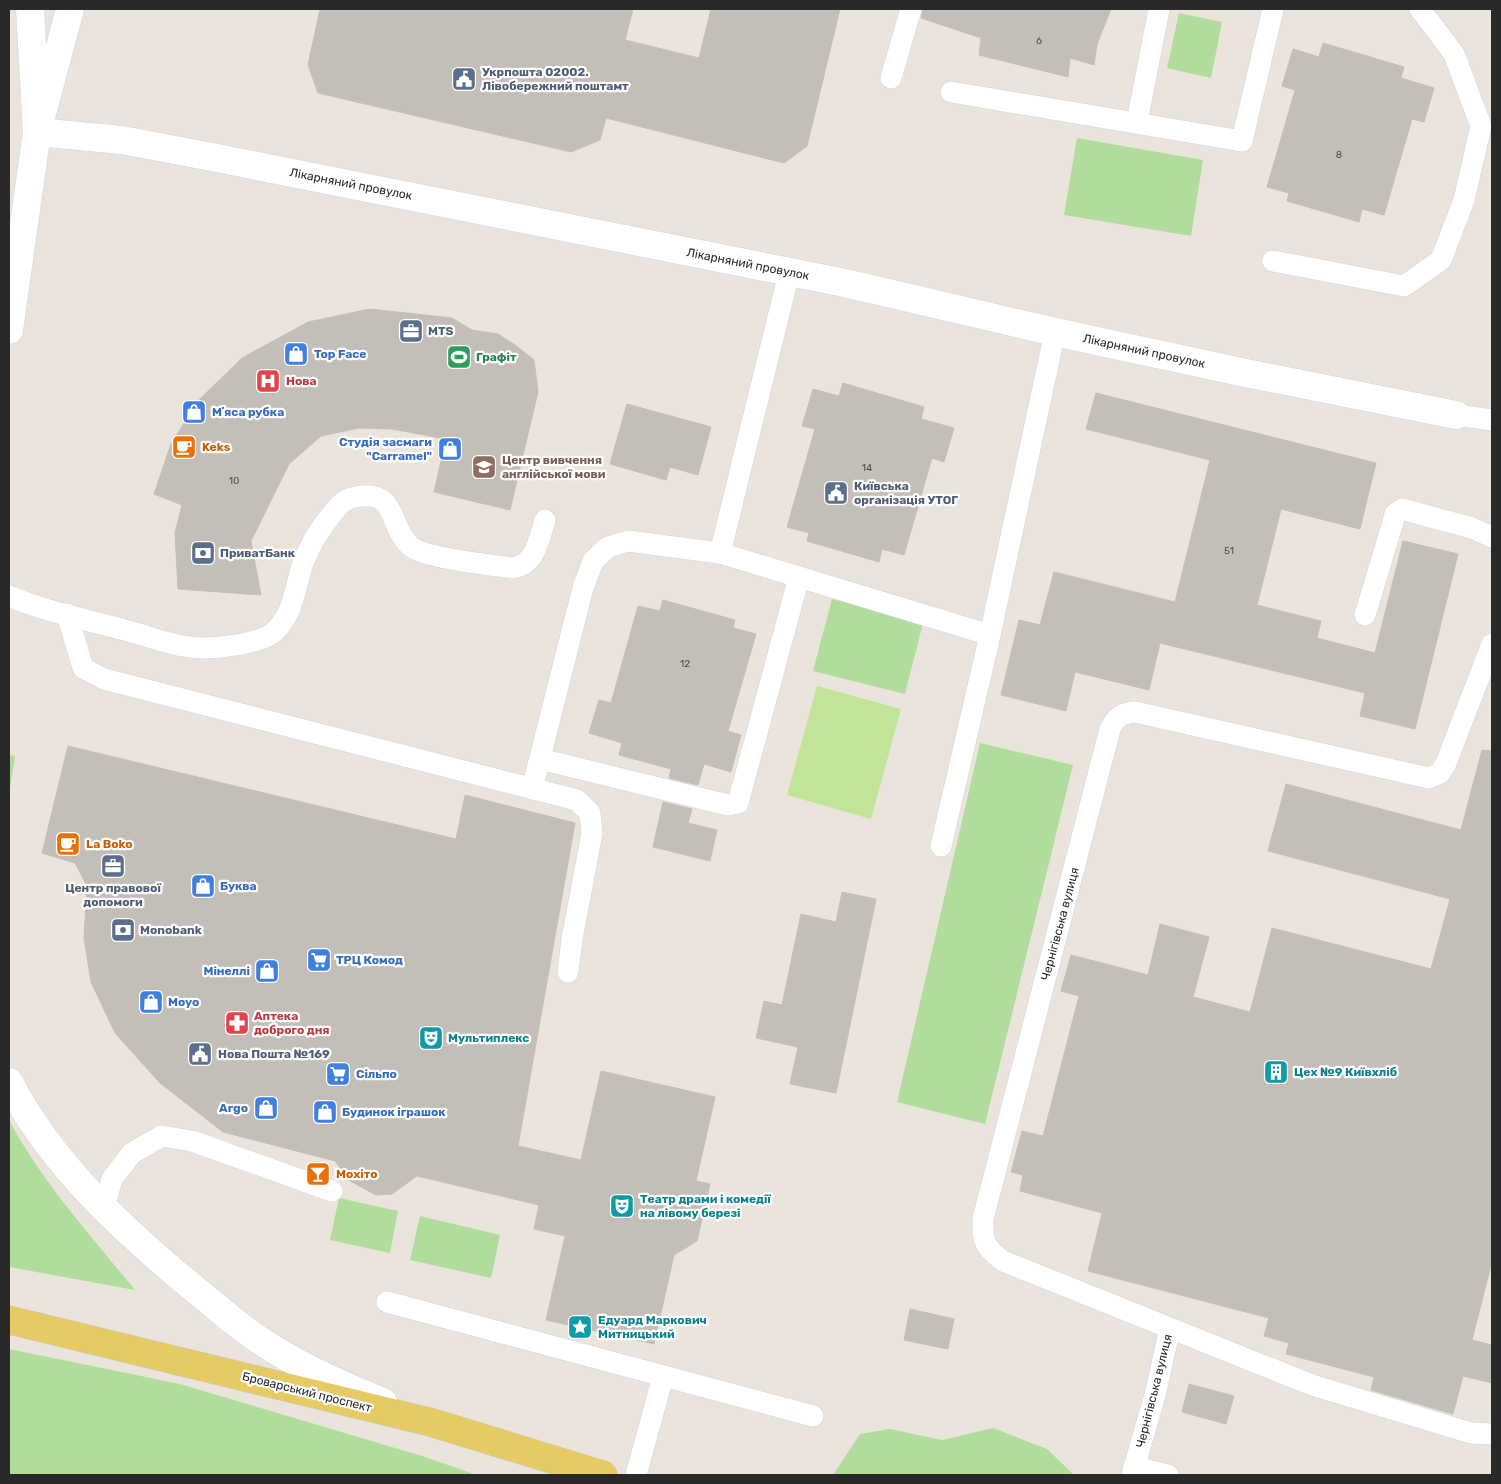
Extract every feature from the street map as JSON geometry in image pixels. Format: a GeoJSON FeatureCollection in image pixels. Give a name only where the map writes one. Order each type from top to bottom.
{"type":"FeatureCollection","features":[{"type":"Feature","properties":{"kind":"main road","name":"Броварський проспект"},"geometry":{"type":"LineString","coordinates":[[9,1320],[430,1422],[603,1475]]}},
{"type":"Feature","properties":{"kind":"street"},"geometry":{"type":"LineString","coordinates":[[30,9],[37,132]]}},
{"type":"Feature","properties":{"kind":"street"},"geometry":{"type":"LineString","coordinates":[[9,330],[37,132],[70,9]]}},
{"type":"Feature","properties":{"kind":"street","name":"Лікарняний провулок"},"geometry":{"type":"LineString","coordinates":[[37,132],[122,140],[845,283],[1055,332],[1456,415]]}},
{"type":"Feature","properties":{"kind":"street"},"geometry":{"type":"LineString","coordinates":[[9,1082],[18,1101],[56,1154],[134,1238],[262,1342],[334,1382],[430,1422]]}},
{"type":"Feature","properties":{"kind":"lane"},"geometry":{"type":"LineString","coordinates":[[891,78],[911,9]]}},
{"type":"Feature","properties":{"kind":"lane"},"geometry":{"type":"LineString","coordinates":[[1137,122],[1159,9]]}},
{"type":"Feature","properties":{"kind":"lane"},"geometry":{"type":"LineString","coordinates":[[951,92],[1242,140],[1273,9]]}},
{"type":"Feature","properties":{"kind":"lane"},"geometry":{"type":"LineString","coordinates":[[1273,260],[1404,286],[1441,260],[1464,200],[1481,126],[1454,54],[1420,9]]}},
{"type":"Feature","properties":{"kind":"lane"},"geometry":{"type":"LineString","coordinates":[[720,553],[790,273]]}},
{"type":"Feature","properties":{"kind":"lane"},"geometry":{"type":"LineString","coordinates":[[941,846],[990,635],[1055,332]]}},
{"type":"Feature","properties":{"kind":"lane"},"geometry":{"type":"LineString","coordinates":[[1456,415],[1492,420]]}},
{"type":"Feature","properties":{"kind":"lane"},"geometry":{"type":"LineString","coordinates":[[9,596],[191,648],[249,643],[273,633],[282,623],[289,611],[303,563],[318,530],[346,499],[360,496],[383,500],[388,505],[400,532],[411,548],[453,559],[513,568],[522,566],[530,559],[545,520]]}},
{"type":"Feature","properties":{"kind":"lane"},"geometry":{"type":"LineString","coordinates":[[1365,615],[1393,522],[1396,514],[1402,509],[1472,528],[1492,537]]}},
{"type":"Feature","properties":{"kind":"lane"},"geometry":{"type":"LineString","coordinates":[[532,789],[583,588],[593,560],[608,547],[628,541],[720,553],[990,635]]}},
{"type":"Feature","properties":{"kind":"lane"},"geometry":{"type":"LineString","coordinates":[[540,759],[728,806],[738,803],[799,577]]}},
{"type":"Feature","properties":{"kind":"lane"},"geometry":{"type":"LineString","coordinates":[[67,614],[82,668],[104,679],[577,800],[590,813],[592,833],[572,939],[568,972]]}},
{"type":"Feature","properties":{"kind":"lane","name":"Чернігівська вулиця"},"geometry":{"type":"LineString","coordinates":[[1133,1471],[1155,1395],[1170,1328],[1003,1261],[988,1250],[983,1234],[983,1220],[1110,729],[1114,720],[1124,712],[1135,712],[1429,778],[1440,773],[1446,763],[1492,644]]}},
{"type":"Feature","properties":{"kind":"lane"},"geometry":{"type":"LineString","coordinates":[[104,1207],[112,1179],[132,1154],[162,1136],[192,1141],[332,1191]]}},
{"type":"Feature","properties":{"kind":"lane"},"geometry":{"type":"LineString","coordinates":[[387,1302],[812,1416]]}},
{"type":"Feature","properties":{"kind":"lane"},"geometry":{"type":"LineString","coordinates":[[1170,1328],[1312,1385],[1471,1433],[1492,1434]]}},
{"type":"Feature","properties":{"kind":"lane"},"geometry":{"type":"LineString","coordinates":[[636,1475],[663,1377]]}},
{"type":"Feature","properties":{"kind":"lane"},"geometry":{"type":"LineString","coordinates":[[1133,1471],[1168,1475]]}},
{"type":"Feature","properties":{"kind":"green space"},"geometry":{"type":"Polygon","coordinates":[[[1179,13],[1222,22],[1211,78],[1167,68],[1179,13]]]}},
{"type":"Feature","properties":{"kind":"green space"},"geometry":{"type":"Polygon","coordinates":[[[1077,138],[1203,160],[1191,236],[1064,215],[1077,138]]]}},
{"type":"Feature","properties":{"kind":"green space"},"geometry":{"type":"Polygon","coordinates":[[[832,599],[923,623],[905,694],[813,671],[832,599]]]}},
{"type":"Feature","properties":{"kind":"green space"},"geometry":{"type":"Polygon","coordinates":[[[817,686],[901,709],[871,819],[787,795],[817,686]]]}},
{"type":"Feature","properties":{"kind":"green space"},"geometry":{"type":"Polygon","coordinates":[[[980,743],[1073,765],[985,1124],[897,1102],[980,743]]]}},
{"type":"Feature","properties":{"kind":"green space"},"geometry":{"type":"Polygon","coordinates":[[[9,755],[15,756],[9,795],[9,755]]]}},
{"type":"Feature","properties":{"kind":"green space"},"geometry":{"type":"Polygon","coordinates":[[[9,1120],[36,1165],[52,1187],[135,1290],[9,1267],[9,1120]]]}},
{"type":"Feature","properties":{"kind":"green space"},"geometry":{"type":"Polygon","coordinates":[[[339,1198],[398,1211],[390,1253],[330,1240],[339,1198]]]}},
{"type":"Feature","properties":{"kind":"green space"},"geometry":{"type":"Polygon","coordinates":[[[420,1216],[500,1235],[491,1278],[410,1260],[420,1216]]]}},
{"type":"Feature","properties":{"kind":"green space"},"geometry":{"type":"Polygon","coordinates":[[[9,1349],[180,1384],[422,1456],[477,1475],[10,1475],[9,1349]]]}},
{"type":"Feature","properties":{"kind":"green space"},"geometry":{"type":"Polygon","coordinates":[[[993,1428],[1047,1449],[1074,1475],[833,1475],[860,1434],[890,1429],[942,1440],[993,1428]]]}},
{"type":"Feature","properties":{"kind":"building"},"geometry":{"type":"Polygon","coordinates":[[[320,9],[633,9],[625,40],[699,58],[711,9],[840,9],[807,146],[784,163],[606,118],[600,140],[571,152],[318,93],[308,65],[320,9]]]}},
{"type":"Feature","properties":{"kind":"building"},"geometry":{"type":"Polygon","coordinates":[[[923,9],[1111,9],[1097,44],[1094,65],[1070,58],[1068,77],[979,55],[981,38],[921,18],[923,9]]]}},
{"type":"Feature","properties":{"kind":"building"},"geometry":{"type":"Polygon","coordinates":[[[1323,43],[1404,67],[1401,78],[1434,88],[1424,122],[1412,119],[1384,215],[1362,209],[1359,222],[1287,201],[1289,193],[1267,187],[1295,90],[1282,86],[1293,49],[1319,57],[1323,43]]]}},
{"type":"Feature","properties":{"kind":"building"},"geometry":{"type":"Polygon","coordinates":[[[370,309],[452,318],[472,330],[498,334],[534,360],[538,392],[510,510],[434,492],[446,439],[392,429],[359,428],[321,436],[289,464],[251,541],[261,595],[178,589],[175,533],[182,505],[154,494],[171,444],[197,402],[242,358],[308,322],[370,309]]]}},
{"type":"Feature","properties":{"kind":"building"},"geometry":{"type":"Polygon","coordinates":[[[843,383],[924,407],[921,419],[954,428],[944,462],[932,458],[904,555],[882,549],[879,562],[807,541],[809,533],[787,527],[815,429],[802,426],[813,389],[839,396],[843,383]]]}},
{"type":"Feature","properties":{"kind":"building"},"geometry":{"type":"Polygon","coordinates":[[[1096,393],[1376,463],[1360,529],[1281,509],[1257,605],[1321,621],[1317,638],[1375,653],[1403,541],[1458,554],[1415,729],[1360,716],[1365,693],[1160,643],[1149,690],[1075,672],[1066,711],[1001,695],[1019,620],[1040,625],[1054,572],[1175,602],[1210,460],[1086,429],[1096,393]]]}},
{"type":"Feature","properties":{"kind":"building"},"geometry":{"type":"Polygon","coordinates":[[[627,404],[711,427],[698,475],[670,467],[666,480],[610,464],[627,404]]]}},
{"type":"Feature","properties":{"kind":"building"},"geometry":{"type":"Polygon","coordinates":[[[663,600],[735,620],[733,628],[756,634],[728,731],[741,735],[731,772],[704,764],[698,785],[669,778],[671,769],[619,755],[622,743],[589,733],[599,700],[611,703],[638,606],[660,611],[663,600]]]}},
{"type":"Feature","properties":{"kind":"building","name":"ТРЦ Комод"},"geometry":{"type":"Polygon","coordinates":[[[68,746],[456,839],[465,795],[575,823],[518,1146],[581,1160],[601,1071],[715,1097],[696,1181],[710,1184],[697,1241],[674,1255],[654,1344],[546,1320],[565,1236],[534,1229],[539,1205],[417,1176],[392,1194],[376,1195],[350,1181],[335,1161],[223,1132],[160,1083],[115,1033],[91,982],[84,938],[87,886],[75,863],[42,853],[68,746]]]}},
{"type":"Feature","properties":{"kind":"building","name":"Цех №9 Київхліб"},"geometry":{"type":"Polygon","coordinates":[[[1482,750],[1492,751],[1492,1261],[1472,1340],[1492,1345],[1492,1383],[1463,1376],[1453,1414],[1371,1390],[1374,1377],[1286,1354],[1289,1343],[1264,1336],[1269,1318],[1088,1271],[1102,1213],[1020,1191],[1023,1175],[1011,1172],[1022,1131],[1043,1136],[1079,996],[1061,991],[1071,955],[1148,975],[1160,924],[1209,937],[1193,997],[1250,1012],[1272,928],[1431,969],[1450,899],[1268,851],[1286,784],[1461,830],[1482,750]]]}},
{"type":"Feature","properties":{"kind":"building"},"geometry":{"type":"Polygon","coordinates":[[[663,802],[692,809],[688,823],[717,830],[710,861],[653,847],[663,802]]]}},
{"type":"Feature","properties":{"kind":"building"},"geometry":{"type":"Polygon","coordinates":[[[842,892],[876,899],[836,1093],[790,1084],[798,1047],[756,1038],[764,1001],[782,1005],[801,914],[836,922],[842,892]]]}},
{"type":"Feature","properties":{"kind":"building"},"geometry":{"type":"Polygon","coordinates":[[[910,1309],[954,1319],[948,1349],[904,1340],[910,1309]]]}},
{"type":"Feature","properties":{"kind":"building"},"geometry":{"type":"Polygon","coordinates":[[[1189,1384],[1234,1396],[1226,1424],[1182,1412],[1189,1384]]]}},
{"type":"Feature","properties":{"kind":"place","name":"Укрпошта 02002. Лівобережний поштамт"},"geometry":{"type":"Point","coordinates":[464,79]}},
{"type":"Feature","properties":{"kind":"place","name":"MTS"},"geometry":{"type":"Point","coordinates":[411,331]}},
{"type":"Feature","properties":{"kind":"place","name":"Top Face"},"geometry":{"type":"Point","coordinates":[296,354]}},
{"type":"Feature","properties":{"kind":"place","name":"Графіт"},"geometry":{"type":"Point","coordinates":[459,357]}},
{"type":"Feature","properties":{"kind":"place","name":"Нова"},"geometry":{"type":"Point","coordinates":[268,381]}},
{"type":"Feature","properties":{"kind":"place","name":"Мʼяса рубка"},"geometry":{"type":"Point","coordinates":[194,412]}},
{"type":"Feature","properties":{"kind":"place","name":"Keks"},"geometry":{"type":"Point","coordinates":[184,447]}},
{"type":"Feature","properties":{"kind":"place","name":"Студія засмаги \"Carramel\""},"geometry":{"type":"Point","coordinates":[450,449]}},
{"type":"Feature","properties":{"kind":"place","name":"Центр вивчення англійської мови"},"geometry":{"type":"Point","coordinates":[484,467]}},
{"type":"Feature","properties":{"kind":"place","name":"Київська організація УТОГ"},"geometry":{"type":"Point","coordinates":[836,493]}},
{"type":"Feature","properties":{"kind":"place","name":"ПриватБанк"},"geometry":{"type":"Point","coordinates":[203,553]}},
{"type":"Feature","properties":{"kind":"place","name":"La Boko"},"geometry":{"type":"Point","coordinates":[68,844]}},
{"type":"Feature","properties":{"kind":"place","name":"Центр правової допомоги"},"geometry":{"type":"Point","coordinates":[113,866]}},
{"type":"Feature","properties":{"kind":"place","name":"Буква"},"geometry":{"type":"Point","coordinates":[203,886]}},
{"type":"Feature","properties":{"kind":"place","name":"Monobank"},"geometry":{"type":"Point","coordinates":[123,930]}},
{"type":"Feature","properties":{"kind":"place","name":"ТРЦ Комод"},"geometry":{"type":"Point","coordinates":[319,960]}},
{"type":"Feature","properties":{"kind":"place","name":"Мінеллі"},"geometry":{"type":"Point","coordinates":[267,971]}},
{"type":"Feature","properties":{"kind":"place","name":"Moyo"},"geometry":{"type":"Point","coordinates":[151,1002]}},
{"type":"Feature","properties":{"kind":"place","name":"Аптека доброго дня"},"geometry":{"type":"Point","coordinates":[237,1023]}},
{"type":"Feature","properties":{"kind":"place","name":"Мультиплекс"},"geometry":{"type":"Point","coordinates":[431,1038]}},
{"type":"Feature","properties":{"kind":"place","name":"Нова Пошта №169"},"geometry":{"type":"Point","coordinates":[200,1054]}},
{"type":"Feature","properties":{"kind":"place","name":"Цех №9 Київхліб"},"geometry":{"type":"Point","coordinates":[1276,1072]}},
{"type":"Feature","properties":{"kind":"place","name":"Сільпо"},"geometry":{"type":"Point","coordinates":[338,1074]}},
{"type":"Feature","properties":{"kind":"place","name":"Argo"},"geometry":{"type":"Point","coordinates":[266,1108]}},
{"type":"Feature","properties":{"kind":"place","name":"Будинок іграшок"},"geometry":{"type":"Point","coordinates":[325,1112]}},
{"type":"Feature","properties":{"kind":"place","name":"Мохіто"},"geometry":{"type":"Point","coordinates":[318,1174]}},
{"type":"Feature","properties":{"kind":"place","name":"Театр драми і комедії на лівому березі"},"geometry":{"type":"Point","coordinates":[622,1206]}},
{"type":"Feature","properties":{"kind":"place","name":"Едуард Маркович Митницький"},"geometry":{"type":"Point","coordinates":[580,1327]}}]}
